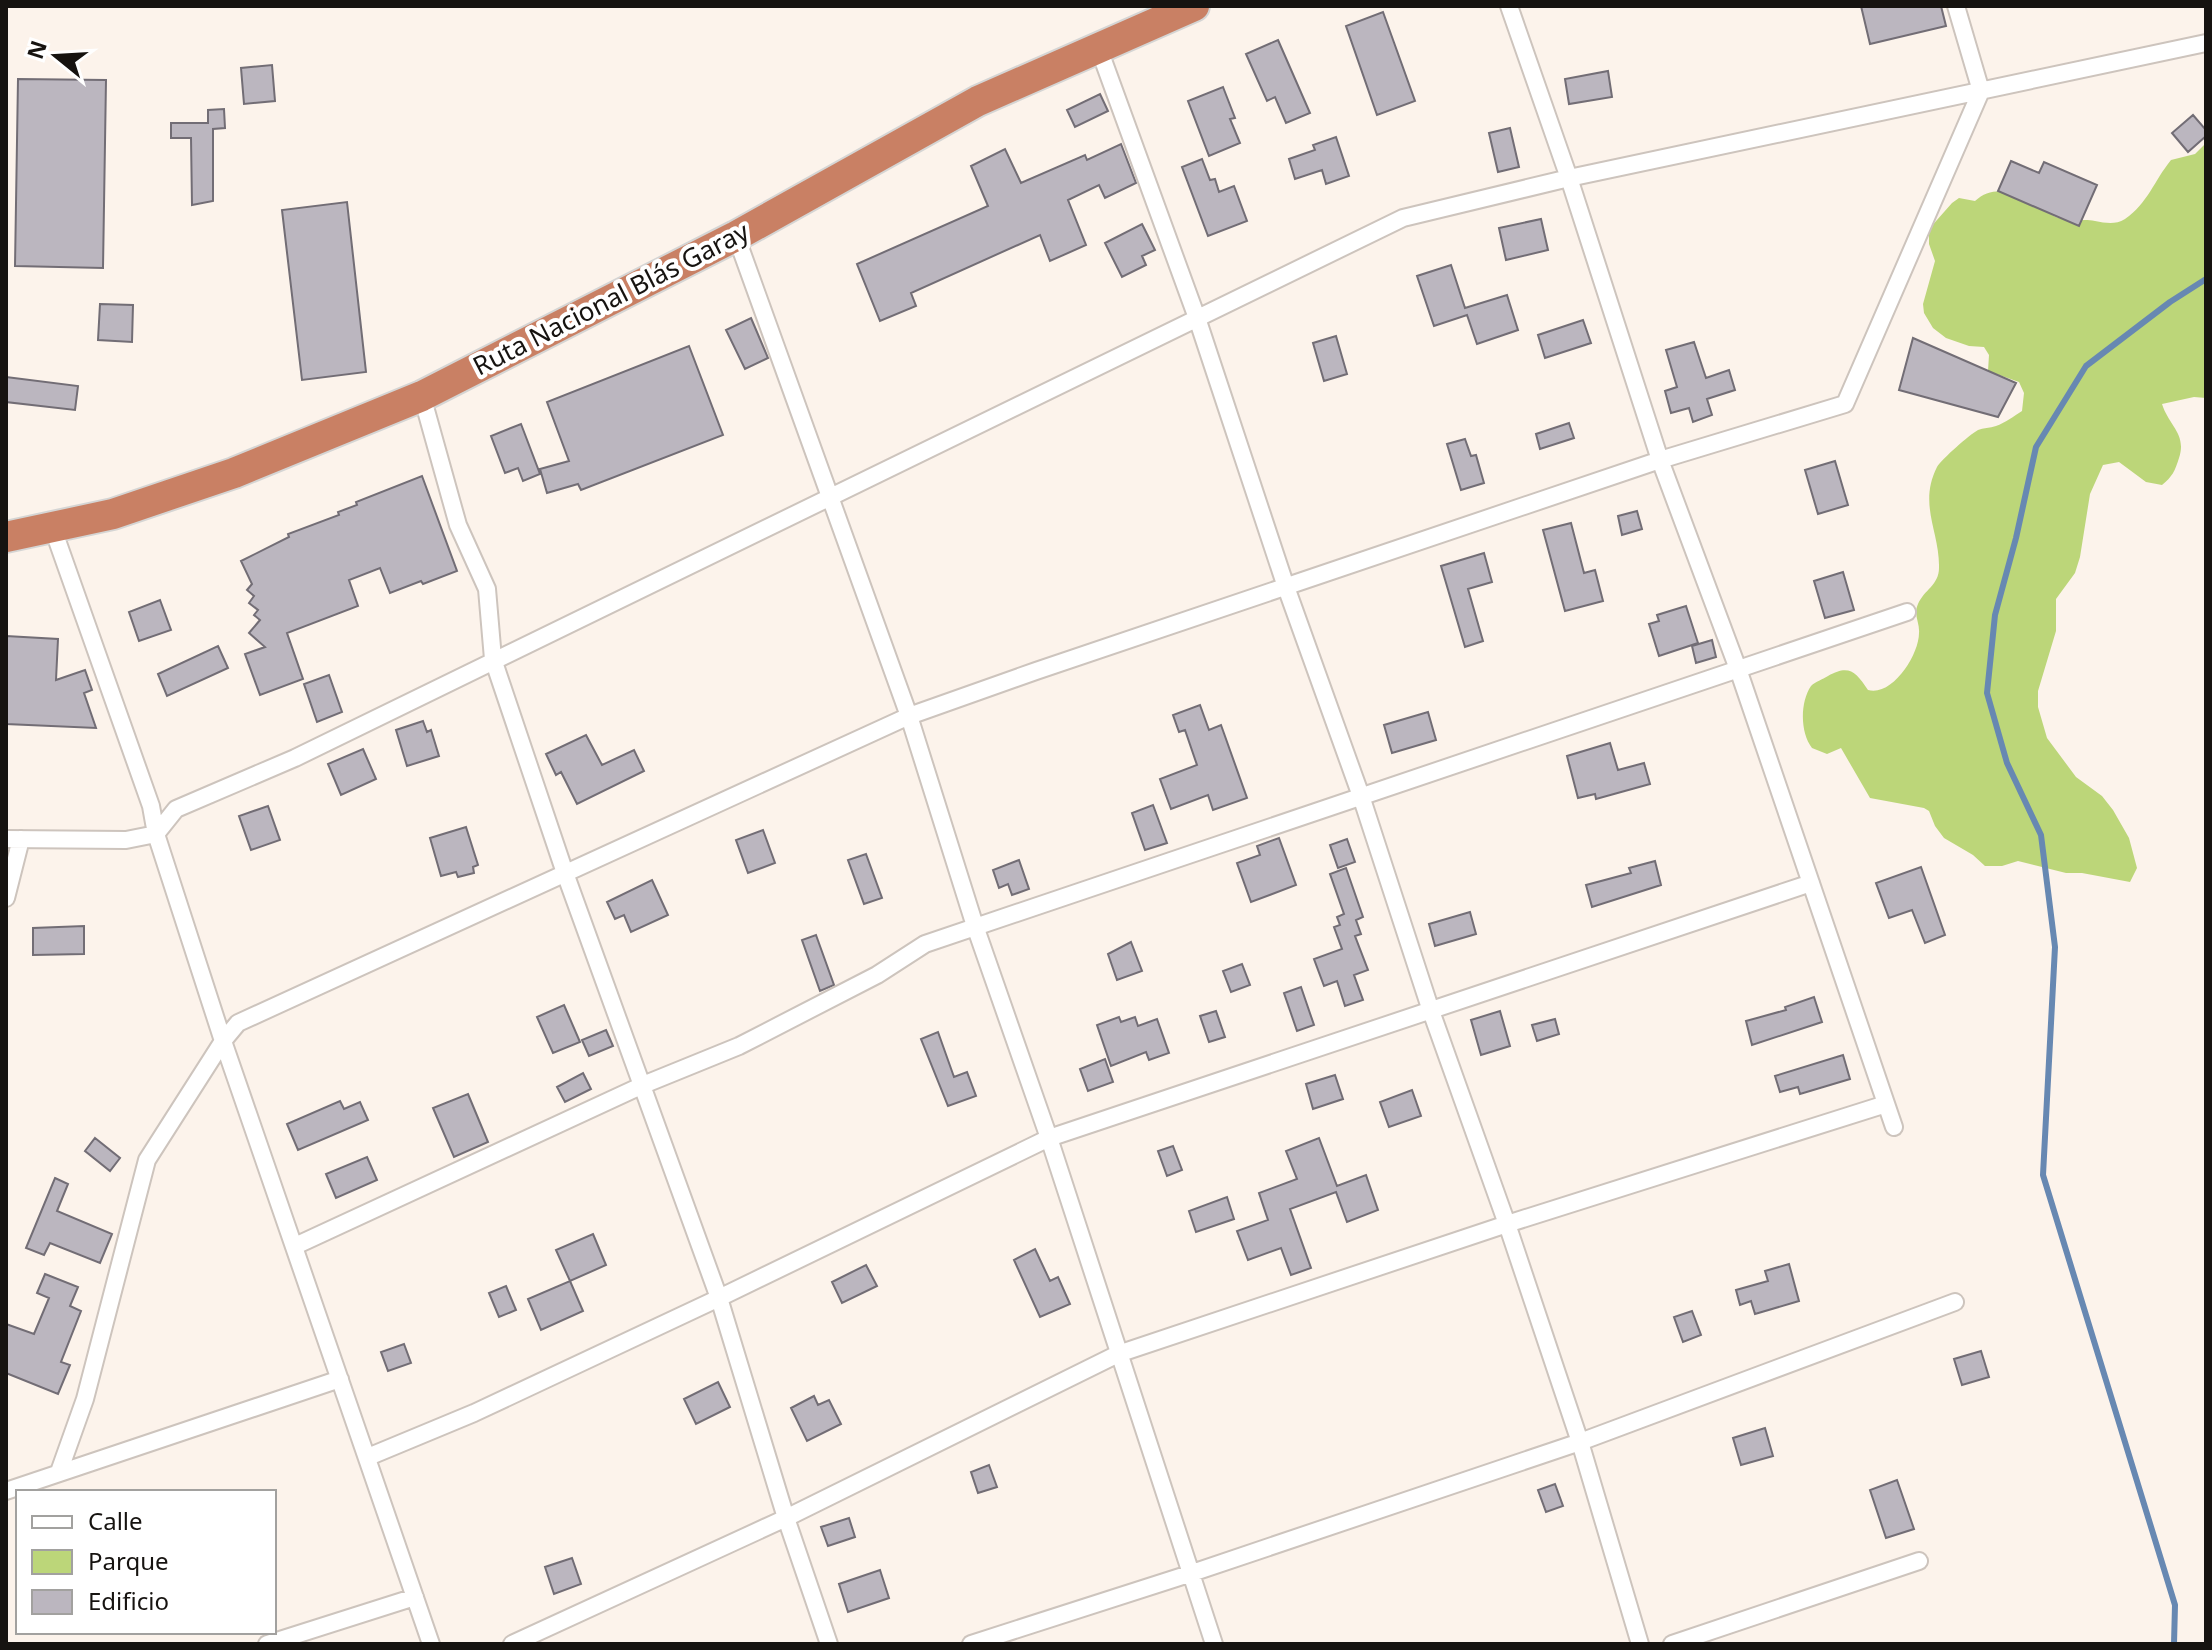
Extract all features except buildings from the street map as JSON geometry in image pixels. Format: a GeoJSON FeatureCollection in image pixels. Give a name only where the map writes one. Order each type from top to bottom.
{"type":"FeatureCollection","features":[{"type":"Feature","properties":{"kind":"highway","name":"Ruta Nacional Blás Garay"},"geometry":{"type":"LineString","coordinates":[[6,537],[113,514],[234,473],[422,396],[736,236],[978,101],[1194,6]]}},
{"type":"Feature","properties":{"kind":"street"},"geometry":{"type":"LineString","coordinates":[[1509,6],[1569,178],[1660,460],[1738,669],[1894,1127]]}},
{"type":"Feature","properties":{"kind":"street"},"geometry":{"type":"LineString","coordinates":[[59,1472],[85,1399],[147,1160],[223,1041],[238,1023],[909,716],[1660,460],[1845,404],[1981,91],[1956,6]]}},
{"type":"Feature","properties":{"kind":"street"},"geometry":{"type":"LineString","coordinates":[[6,898],[14,839],[126,840],[156,834],[176,809],[295,758],[1403,218],[1569,178],[2206,43]]}},
{"type":"Feature","properties":{"kind":"street"},"geometry":{"type":"LineString","coordinates":[[1099,49],[1197,318],[1286,587],[1361,796],[1431,1011],[1507,1224],[1580,1442],[1640,1644]]}},
{"type":"Feature","properties":{"kind":"street"},"geometry":{"type":"LineString","coordinates":[[736,236],[909,716],[975,926],[1049,1138],[1214,1644]]}},
{"type":"Feature","properties":{"kind":"street"},"geometry":{"type":"LineString","coordinates":[[422,396],[458,525],[487,589],[493,659],[565,873],[719,1298],[786,1518],[829,1644]]}},
{"type":"Feature","properties":{"kind":"street"},"geometry":{"type":"LineString","coordinates":[[53,529],[151,806],[156,834],[223,1041],[431,1644]]}},
{"type":"Feature","properties":{"kind":"street"},"geometry":{"type":"LineString","coordinates":[[295,1246],[643,1085],[739,1046],[877,975],[925,944],[1907,612]]}},
{"type":"Feature","properties":{"kind":"street"},"geometry":{"type":"LineString","coordinates":[[368,1457],[474,1413],[1049,1138],[1811,883]]}},
{"type":"Feature","properties":{"kind":"street"},"geometry":{"type":"LineString","coordinates":[[512,1644],[786,1518],[1118,1354],[1507,1224],[1886,1104]]}},
{"type":"Feature","properties":{"kind":"street"},"geometry":{"type":"LineString","coordinates":[[971,1644],[1580,1442],[1955,1302]]}},
{"type":"Feature","properties":{"kind":"street"},"geometry":{"type":"LineString","coordinates":[[6,1491],[340,1379]]}},
{"type":"Feature","properties":{"kind":"street"},"geometry":{"type":"LineString","coordinates":[[1672,1644],[1919,1561]]}},
{"type":"Feature","properties":{"kind":"street"},"geometry":{"type":"LineString","coordinates":[[267,1644],[415,1597]]}},
{"type":"Feature","properties":{"kind":"green space"},"geometry":{"type":"Polygon","coordinates":[[[2206,143],[2206,398],[2194,397],[2162,404],[2179,436],[2181,450],[2174,470],[2162,485],[2146,482],[2119,462],[2103,465],[2090,494],[2075,573],[2056,599],[2056,631],[2038,691],[2038,707],[2047,738],[2076,777],[2102,796],[2113,810],[2129,838],[2137,868],[2130,882],[2066,873],[2018,861],[2002,866],[1985,866],[1944,838],[1929,811],[1924,808],[1870,798],[1841,748],[1827,754],[1812,748],[1804,726],[1803,709],[1807,693],[1817,682],[1835,672],[1847,670],[1856,674],[1868,690],[1877,690],[1895,681],[1909,663],[1918,642],[1918,604],[1934,583],[1939,568],[1929,494],[1937,467],[1980,429],[1999,425],[2022,411],[2024,393],[2019,382],[1988,371],[1989,355],[1984,347],[1969,346],[1946,338],[1933,328],[1924,313],[1923,304],[1935,261],[1929,244],[1929,229],[1959,198],[1975,201],[1983,195],[2000,191],[2027,198],[2064,219],[2118,222],[2140,206],[2171,160],[2195,154],[2206,143]]]}},
{"type":"Feature","properties":{"kind":"waterway"},"geometry":{"type":"LineString","coordinates":[[2174,1644],[2175,1605],[2043,1175],[2055,947],[2041,835],[2007,763],[1987,693],[1995,615],[2036,447],[2086,366],[2170,302],[2206,279]]}}]}
